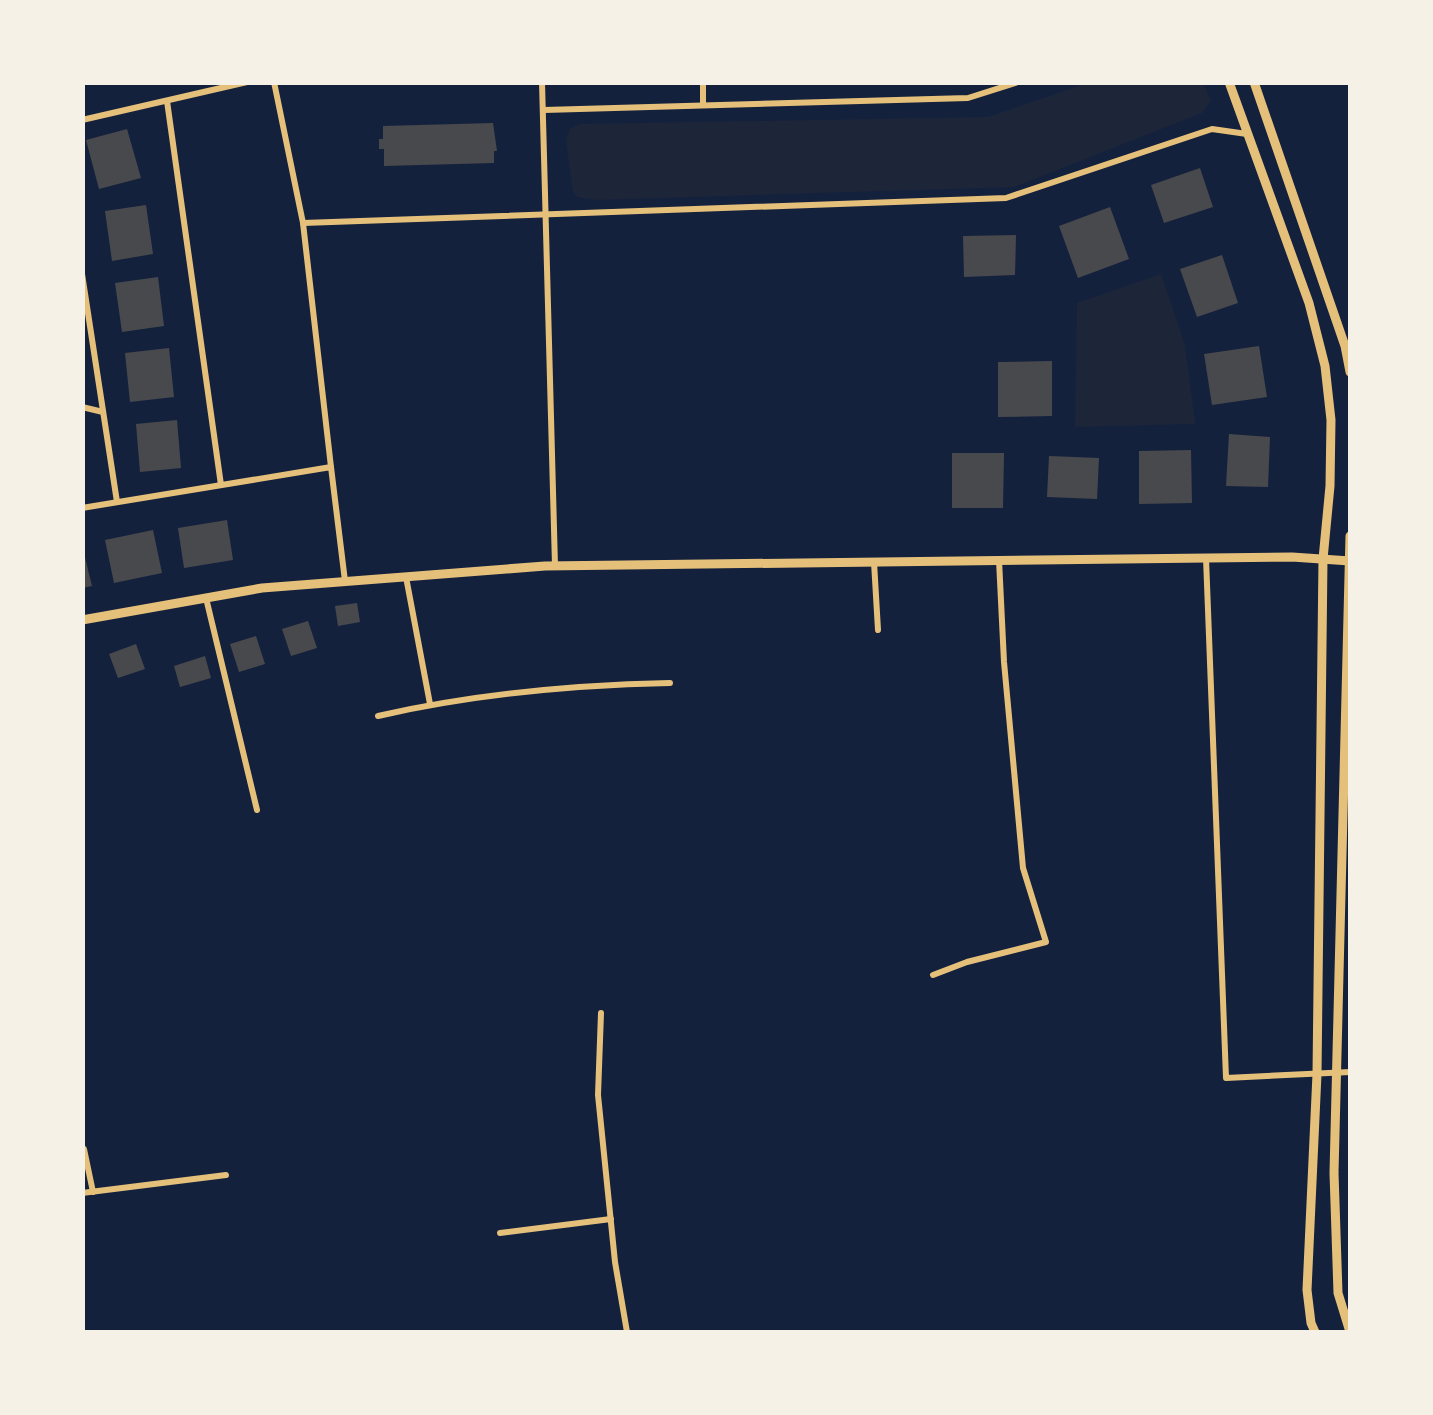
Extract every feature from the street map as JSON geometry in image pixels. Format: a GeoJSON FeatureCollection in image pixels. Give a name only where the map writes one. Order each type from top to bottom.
{"type":"FeatureCollection","features":[{"type":"Feature","properties":{"kind":"street"},"geometry":{"type":"LineString","coordinates":[[82,120],[247,82]]}},
{"type":"Feature","properties":{"kind":"street"},"geometry":{"type":"LineString","coordinates":[[274,82],[302,223],[346,581]]}},
{"type":"Feature","properties":{"kind":"street"},"geometry":{"type":"LineString","coordinates":[[542,82],[556,566]]}},
{"type":"Feature","properties":{"kind":"street"},"geometry":{"type":"LineString","coordinates":[[703,82],[704,105]]}},
{"type":"Feature","properties":{"kind":"street"},"geometry":{"type":"LineString","coordinates":[[544,110],[968,98],[1018,82]]}},
{"type":"Feature","properties":{"kind":"street"},"geometry":{"type":"LineString","coordinates":[[1229,82],[1308,302],[1325,366],[1331,420],[1323,559],[1316,1074],[1307,1290],[1310,1323],[1315,1332]]}},
{"type":"Feature","properties":{"kind":"street"},"geometry":{"type":"LineString","coordinates":[[1254,82],[1346,346],[1350,372]]}},
{"type":"Feature","properties":{"kind":"street"},"geometry":{"type":"LineString","coordinates":[[167,100],[220,485]]}},
{"type":"Feature","properties":{"kind":"street"},"geometry":{"type":"LineString","coordinates":[[302,223],[1006,198],[1212,129],[1247,134]]}},
{"type":"Feature","properties":{"kind":"street"},"geometry":{"type":"LineString","coordinates":[[82,274],[117,502]]}},
{"type":"Feature","properties":{"kind":"street"},"geometry":{"type":"LineString","coordinates":[[82,407],[103,412]]}},
{"type":"Feature","properties":{"kind":"street"},"geometry":{"type":"LineString","coordinates":[[82,508],[331,467]]}},
{"type":"Feature","properties":{"kind":"street"},"geometry":{"type":"LineString","coordinates":[[1350,536],[1334,1173],[1338,1293],[1346,1305],[1350,1332]]}},
{"type":"Feature","properties":{"kind":"street"},"geometry":{"type":"LineString","coordinates":[[1206,558],[1226,1078],[1350,1072]]}},
{"type":"Feature","properties":{"kind":"street"},"geometry":{"type":"LineString","coordinates":[[82,620],[262,588],[556,566],[1206,558],[1350,560]]}},
{"type":"Feature","properties":{"kind":"street"},"geometry":{"type":"LineString","coordinates":[[933,975],[966,962],[1046,942],[1023,868],[1004,662],[1000,560]]}},
{"type":"Feature","properties":{"kind":"street"},"geometry":{"type":"LineString","coordinates":[[874,562],[878,630]]}},
{"type":"Feature","properties":{"kind":"street"},"geometry":{"type":"LineString","coordinates":[[406,576],[430,704]]}},
{"type":"Feature","properties":{"kind":"street"},"geometry":{"type":"LineString","coordinates":[[206,598],[257,810]]}},
{"type":"Feature","properties":{"kind":"street"},"geometry":{"type":"LineString","coordinates":[[378,716],[492,695],[670,683]]}},
{"type":"Feature","properties":{"kind":"street"},"geometry":{"type":"LineString","coordinates":[[601,1013],[598,1095],[627,1332]]}},
{"type":"Feature","properties":{"kind":"street"},"geometry":{"type":"LineString","coordinates":[[84,1150],[93,1192]]}},
{"type":"Feature","properties":{"kind":"street"},"geometry":{"type":"LineString","coordinates":[[82,1193],[226,1175]]}},
{"type":"Feature","properties":{"kind":"street"},"geometry":{"type":"LineString","coordinates":[[500,1233],[611,1219]]}},
{"type":"Feature","properties":{"kind":"shaded area"},"geometry":{"type":"Polygon","coordinates":[[[1087,83],[1203,83],[1211,101],[1202,113],[1014,187],[597,200],[577,197],[573,191],[566,140],[570,129],[580,124],[988,117],[1087,83]]]}},
{"type":"Feature","properties":{"kind":"shaded area"},"geometry":{"type":"Polygon","coordinates":[[[1161,274],[1185,345],[1195,424],[1075,427],[1077,303],[1161,274]]]}},
{"type":"Feature","properties":{"kind":"building"},"geometry":{"type":"Polygon","coordinates":[[[493,123],[497,151],[494,163],[384,166],[384,149],[379,149],[383,126],[493,123]]]}},
{"type":"Feature","properties":{"kind":"building"},"geometry":{"type":"Polygon","coordinates":[[[127,129],[141,178],[99,189],[86,140],[127,129]]]}},
{"type":"Feature","properties":{"kind":"building"},"geometry":{"type":"Polygon","coordinates":[[[1200,168],[1213,207],[1164,223],[1151,185],[1200,168]]]}},
{"type":"Feature","properties":{"kind":"building"},"geometry":{"type":"Polygon","coordinates":[[[146,205],[153,254],[112,261],[105,211],[146,205]]]}},
{"type":"Feature","properties":{"kind":"building"},"geometry":{"type":"Polygon","coordinates":[[[1110,207],[1129,259],[1078,278],[1059,226],[1110,207]]]}},
{"type":"Feature","properties":{"kind":"building"},"geometry":{"type":"Polygon","coordinates":[[[1016,235],[1015,275],[964,277],[963,236],[1016,235]]]}},
{"type":"Feature","properties":{"kind":"building"},"geometry":{"type":"Polygon","coordinates":[[[1222,255],[1238,303],[1197,317],[1180,269],[1222,255]]]}},
{"type":"Feature","properties":{"kind":"building"},"geometry":{"type":"Polygon","coordinates":[[[158,277],[164,326],[122,332],[115,283],[158,277]]]}},
{"type":"Feature","properties":{"kind":"building"},"geometry":{"type":"Polygon","coordinates":[[[1259,346],[1267,397],[1212,405],[1204,354],[1259,346]]]}},
{"type":"Feature","properties":{"kind":"building"},"geometry":{"type":"Polygon","coordinates":[[[169,348],[174,397],[130,402],[125,353],[169,348]]]}},
{"type":"Feature","properties":{"kind":"building"},"geometry":{"type":"Polygon","coordinates":[[[1052,361],[1052,416],[998,417],[998,362],[1052,361]]]}},
{"type":"Feature","properties":{"kind":"building"},"geometry":{"type":"Polygon","coordinates":[[[177,420],[181,468],[140,472],[136,424],[177,420]]]}},
{"type":"Feature","properties":{"kind":"building"},"geometry":{"type":"Polygon","coordinates":[[[1229,434],[1270,437],[1268,487],[1226,486],[1229,434]]]}},
{"type":"Feature","properties":{"kind":"building"},"geometry":{"type":"Polygon","coordinates":[[[1191,450],[1192,503],[1139,504],[1139,451],[1191,450]]]}},
{"type":"Feature","properties":{"kind":"building"},"geometry":{"type":"Polygon","coordinates":[[[952,453],[1004,453],[1003,508],[952,508],[952,453]]]}},
{"type":"Feature","properties":{"kind":"building"},"geometry":{"type":"Polygon","coordinates":[[[1049,456],[1099,458],[1097,499],[1047,497],[1049,456]]]}},
{"type":"Feature","properties":{"kind":"building"},"geometry":{"type":"Polygon","coordinates":[[[227,520],[233,560],[184,568],[178,528],[227,520]]]}},
{"type":"Feature","properties":{"kind":"building"},"geometry":{"type":"Polygon","coordinates":[[[153,530],[162,573],[114,583],[105,540],[153,530]]]}},
{"type":"Feature","properties":{"kind":"building"},"geometry":{"type":"Polygon","coordinates":[[[82,545],[92,586],[82,588],[82,545]]]}},
{"type":"Feature","properties":{"kind":"building"},"geometry":{"type":"Polygon","coordinates":[[[357,603],[360,622],[338,626],[335,606],[357,603]]]}},
{"type":"Feature","properties":{"kind":"building"},"geometry":{"type":"Polygon","coordinates":[[[308,621],[317,648],[291,656],[282,629],[308,621]]]}},
{"type":"Feature","properties":{"kind":"building"},"geometry":{"type":"Polygon","coordinates":[[[256,636],[265,664],[239,672],[230,644],[256,636]]]}},
{"type":"Feature","properties":{"kind":"building"},"geometry":{"type":"Polygon","coordinates":[[[136,644],[145,669],[118,678],[109,654],[136,644]]]}},
{"type":"Feature","properties":{"kind":"building"},"geometry":{"type":"Polygon","coordinates":[[[205,656],[211,678],[180,687],[174,666],[205,656]]]}}]}
